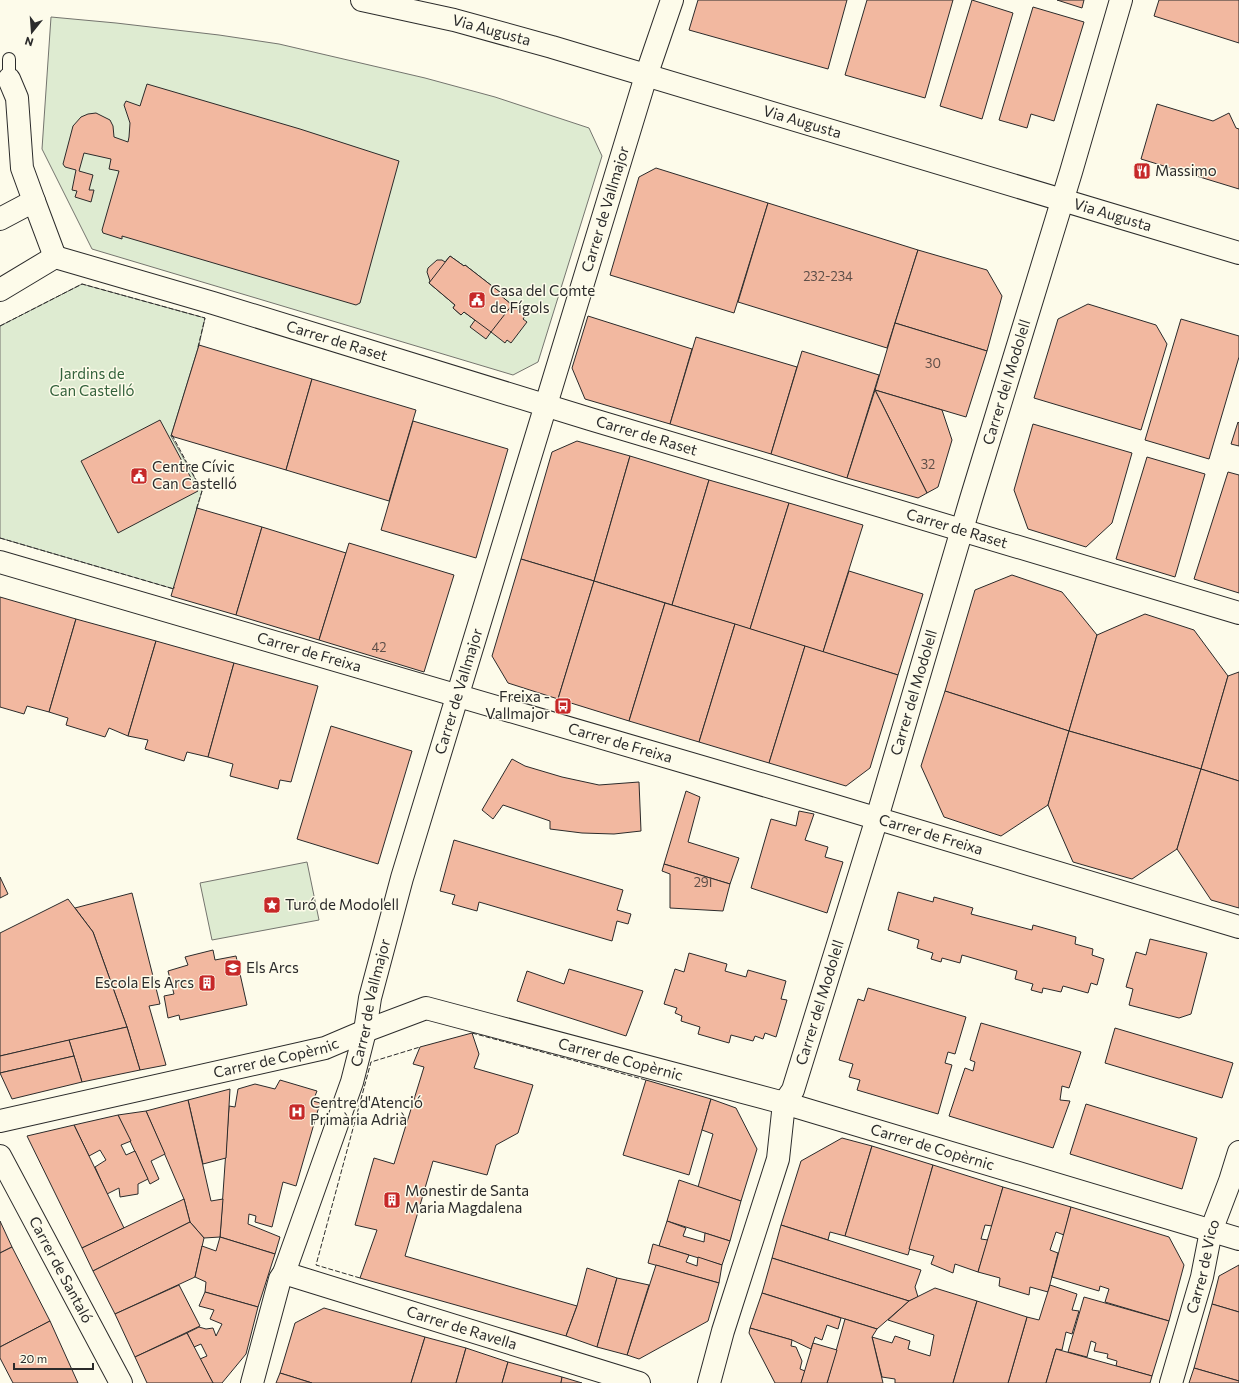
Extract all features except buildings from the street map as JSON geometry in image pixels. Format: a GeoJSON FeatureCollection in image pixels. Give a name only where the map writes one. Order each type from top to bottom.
{"type":"FeatureCollection","features":[{"type":"Feature","properties":{"kind":"street","name":"Via Augusta"},"geometry":{"type":"LineString","coordinates":[[362,0],[454,20],[552,47],[1239,253]]}},
{"type":"Feature","properties":{"kind":"street","name":"Carrer de Vallmajor"},"geometry":{"type":"LineString","coordinates":[[252,1383],[280,1279],[284,1273],[352,1082],[366,1031],[370,998],[400,885],[646,76],[672,0]]}},
{"type":"Feature","properties":{"kind":"street","name":"Carrer del Modolell"},"geometry":{"type":"LineString","coordinates":[[708,1383],[778,1158],[784,1103],[793,1090],[877,818],[1121,0]]}},
{"type":"Feature","properties":{"kind":"street"},"geometry":{"type":"LineString","coordinates":[[0,290],[55,257],[22,168],[17,98],[9,69]]}},
{"type":"Feature","properties":{"kind":"street"},"geometry":{"type":"LineString","coordinates":[[0,219],[34,201]]}},
{"type":"Feature","properties":{"kind":"street","name":"Carrer de Raset"},"geometry":{"type":"LineString","coordinates":[[55,257],[213,303],[546,406],[1239,613]]}},
{"type":"Feature","properties":{"kind":"street","name":"Carrer de Freixa"},"geometry":{"type":"LineString","coordinates":[[0,562],[877,818],[1239,928]]}},
{"type":"Feature","properties":{"kind":"street","name":"Carrer de Copèrnic"},"geometry":{"type":"LineString","coordinates":[[0,1122],[325,1048],[426,1008],[784,1103],[1239,1239]]}},
{"type":"Feature","properties":{"kind":"street","name":"Carrer de Vico"},"geometry":{"type":"LineString","coordinates":[[1171,1383],[1202,1277],[1211,1231],[1230,1181],[1239,1152]]}},
{"type":"Feature","properties":{"kind":"street","name":"Carrer de Santaló"},"geometry":{"type":"LineString","coordinates":[[0,1156],[121,1383]]}},
{"type":"Feature","properties":{"kind":"street","name":"Carrer de Ravella"},"geometry":{"type":"LineString","coordinates":[[284,1273],[639,1383]]}},
{"type":"Feature","properties":{"kind":"green space"},"geometry":{"type":"Polygon","coordinates":[[[51,17],[219,35],[279,44],[425,78],[495,97],[589,128],[602,156],[538,362],[513,375],[92,249],[42,149],[51,17]]]}},
{"type":"Feature","properties":{"kind":"green space","name":"Jardins de Can Castelló"},"geometry":{"type":"Polygon","coordinates":[[[82,284],[205,318],[199,345],[171,436],[202,491],[174,589],[0,538],[0,326],[82,284]]]}},
{"type":"Feature","properties":{"kind":"green space"},"geometry":{"type":"Polygon","coordinates":[[[307,862],[319,920],[212,940],[200,883],[307,862]]]}},
{"type":"Feature","properties":{"kind":"fence"},"geometry":{"type":"LineString","coordinates":[[0,326],[82,284],[205,318],[198,347]]}},
{"type":"Feature","properties":{"kind":"fence"},"geometry":{"type":"LineString","coordinates":[[172,435],[202,491],[196,510]]}},
{"type":"Feature","properties":{"kind":"fence"},"geometry":{"type":"LineString","coordinates":[[0,538],[174,589],[174,587]]}},
{"type":"Feature","properties":{"kind":"fence"},"geometry":{"type":"LineString","coordinates":[[472,1033],[646,1080]]}},
{"type":"Feature","properties":{"kind":"fence"},"geometry":{"type":"LineString","coordinates":[[360,1278],[316,1265],[371,1062],[420,1047]]}},
{"type":"Feature","properties":{"kind":"place","name":"Massimo"},"geometry":{"type":"Point","coordinates":[1142,171]}},
{"type":"Feature","properties":{"kind":"place","name":"Casa del Comte de Fígols"},"geometry":{"type":"Point","coordinates":[477,300]}},
{"type":"Feature","properties":{"kind":"place","name":"Centre Cívic Can Castelló"},"geometry":{"type":"Point","coordinates":[139,476]}},
{"type":"Feature","properties":{"kind":"place","name":"Freixa - Vallmajor"},"geometry":{"type":"Point","coordinates":[563,706]}},
{"type":"Feature","properties":{"kind":"place","name":"Turó de Modolell"},"geometry":{"type":"Point","coordinates":[272,905]}},
{"type":"Feature","properties":{"kind":"place","name":"Els Arcs"},"geometry":{"type":"Point","coordinates":[233,968]}},
{"type":"Feature","properties":{"kind":"place","name":"Escola Els Arcs"},"geometry":{"type":"Point","coordinates":[207,983]}},
{"type":"Feature","properties":{"kind":"place","name":"Centre d'Atenció Primària Adrià"},"geometry":{"type":"Point","coordinates":[297,1112]}},
{"type":"Feature","properties":{"kind":"place","name":"Monestir de Santa Maria Magdalena"},"geometry":{"type":"Point","coordinates":[392,1200]}}]}
